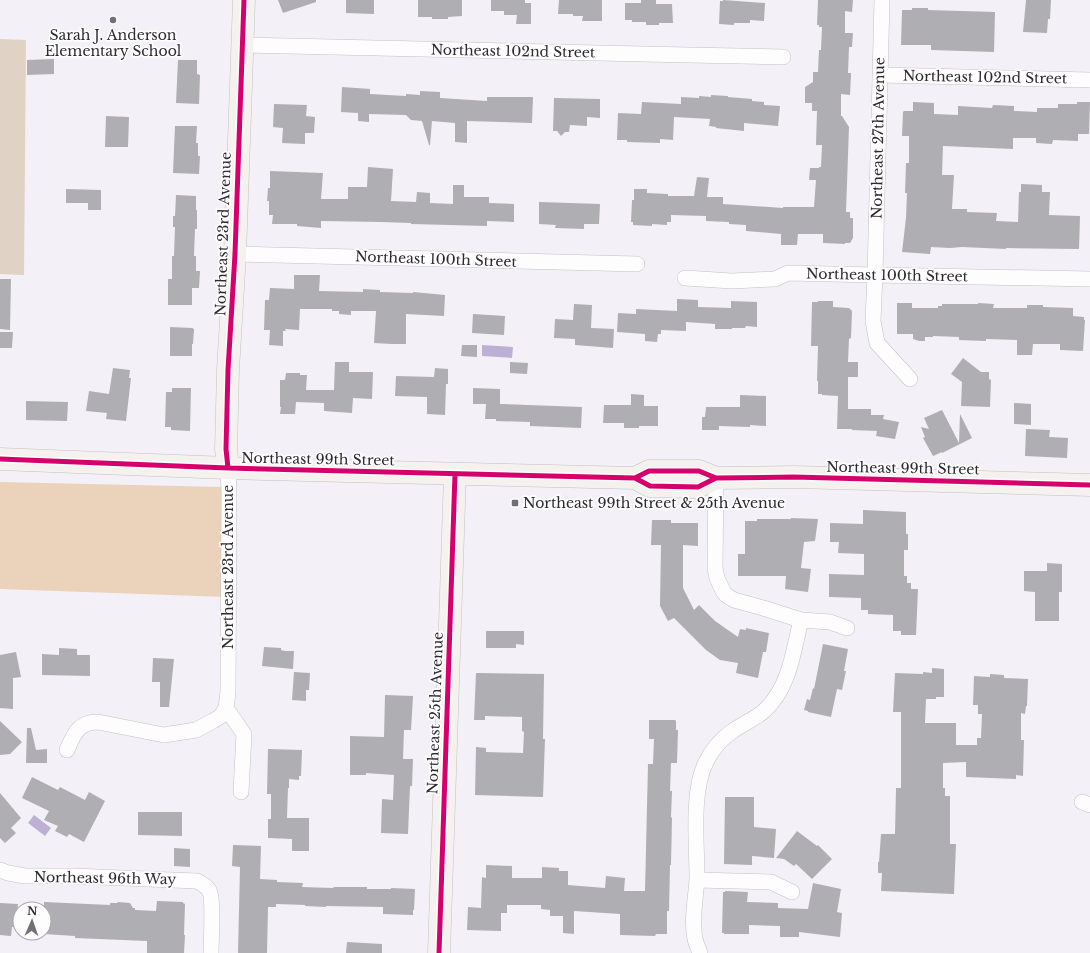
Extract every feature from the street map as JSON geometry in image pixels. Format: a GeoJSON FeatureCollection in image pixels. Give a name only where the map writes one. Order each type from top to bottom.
{"type":"FeatureCollection","features":[{"type":"Feature","properties":{"kind":"main road","name":"Northeast 23rd Avenue"},"geometry":{"type":"LineString","coordinates":[[228,468],[226,449],[228,370],[244,0]]}},
{"type":"Feature","properties":{"kind":"main road","name":"Northeast 99th Street"},"geometry":{"type":"LineString","coordinates":[[0,459],[228,468],[636,478],[650,486],[698,487],[716,478],[794,477],[1090,485]]}},
{"type":"Feature","properties":{"kind":"main road","name":"Northeast 25th Avenue"},"geometry":{"type":"LineString","coordinates":[[439,953],[455,474]]}},
{"type":"Feature","properties":{"kind":"street","name":"Northeast 27th Avenue"},"geometry":{"type":"LineString","coordinates":[[882,0],[873,321],[877,343],[910,380]]}},
{"type":"Feature","properties":{"kind":"street","name":"Northeast 102nd Street"},"geometry":{"type":"LineString","coordinates":[[242,45],[783,57]]}},
{"type":"Feature","properties":{"kind":"street","name":"Northeast 102nd Street"},"geometry":{"type":"LineString","coordinates":[[880,75],[1090,80]]}},
{"type":"Feature","properties":{"kind":"street","name":"Northeast 100th Street"},"geometry":{"type":"LineString","coordinates":[[234,254],[637,264]]}},
{"type":"Feature","properties":{"kind":"street","name":"Northeast 100th Street"},"geometry":{"type":"LineString","coordinates":[[685,278],[732,281],[775,279],[788,273],[1090,279]]}},
{"type":"Feature","properties":{"kind":"street","name":"Northeast 23rd Avenue"},"geometry":{"type":"LineString","coordinates":[[226,708],[228,692],[228,468]]}},
{"type":"Feature","properties":{"kind":"street"},"geometry":{"type":"LineString","coordinates":[[716,478],[715,568],[717,578],[726,595],[734,600],[801,620],[830,622],[847,628]]}},
{"type":"Feature","properties":{"kind":"street"},"geometry":{"type":"LineString","coordinates":[[700,953],[695,938],[694,915],[697,880],[696,805],[700,778],[706,761],[717,745],[731,732],[763,712],[774,701],[784,685],[790,668],[801,620]]}},
{"type":"Feature","properties":{"kind":"street"},"geometry":{"type":"LineString","coordinates":[[67,750],[76,730],[80,726],[90,722],[98,722],[164,735],[196,730],[221,716],[226,708],[244,734],[241,792]]}},
{"type":"Feature","properties":{"kind":"street","name":"Northeast 96th Way"},"geometry":{"type":"LineString","coordinates":[[0,870],[25,876],[197,880],[209,891],[212,900],[211,953]]}},
{"type":"Feature","properties":{"kind":"street"},"geometry":{"type":"LineString","coordinates":[[697,880],[771,882],[792,892]]}},
{"type":"Feature","properties":{"kind":"shaded area"},"geometry":{"type":"Polygon","coordinates":[[[0,39],[26,40],[24,275],[0,274],[0,39]]]}},
{"type":"Feature","properties":{"kind":"shaded area"},"geometry":{"type":"Polygon","coordinates":[[[482,345],[513,347],[512,358],[482,356],[482,345]]]}},
{"type":"Feature","properties":{"kind":"shaded area"},"geometry":{"type":"Polygon","coordinates":[[[0,482],[223,487],[226,597],[0,589],[0,482]]]}},
{"type":"Feature","properties":{"kind":"shaded area"},"geometry":{"type":"Polygon","coordinates":[[[34,815],[51,828],[45,836],[28,823],[34,815]]]}},
{"type":"Feature","properties":{"kind":"building"},"geometry":{"type":"Polygon","coordinates":[[[278,0],[316,0],[316,2],[283,13],[278,0]]]}},
{"type":"Feature","properties":{"kind":"building"},"geometry":{"type":"Polygon","coordinates":[[[346,0],[374,0],[374,14],[346,13],[346,0]]]}},
{"type":"Feature","properties":{"kind":"building"},"geometry":{"type":"Polygon","coordinates":[[[418,0],[462,0],[462,16],[448,17],[448,19],[418,17],[418,0]]]}},
{"type":"Feature","properties":{"kind":"building"},"geometry":{"type":"Polygon","coordinates":[[[491,0],[525,0],[525,3],[531,3],[531,24],[516,24],[517,15],[504,15],[504,11],[491,11],[491,0]]]}},
{"type":"Feature","properties":{"kind":"building"},"geometry":{"type":"Polygon","coordinates":[[[559,0],[602,0],[602,21],[582,21],[583,16],[558,14],[559,0]]]}},
{"type":"Feature","properties":{"kind":"building"},"geometry":{"type":"Polygon","coordinates":[[[641,0],[656,0],[656,4],[672,4],[673,23],[646,25],[646,22],[632,22],[632,20],[625,20],[625,3],[641,3],[641,0]]]}},
{"type":"Feature","properties":{"kind":"building"},"geometry":{"type":"Polygon","coordinates":[[[818,0],[853,0],[852,12],[845,11],[845,33],[853,33],[852,47],[849,47],[848,73],[851,73],[850,95],[841,94],[841,116],[849,127],[846,212],[850,212],[850,218],[853,218],[853,238],[850,243],[823,243],[823,234],[798,234],[797,245],[781,245],[781,234],[746,231],[746,225],[729,224],[729,222],[706,221],[706,216],[671,215],[671,222],[667,222],[667,225],[633,225],[633,222],[631,222],[634,189],[647,189],[647,193],[668,194],[668,196],[694,196],[697,177],[709,178],[707,197],[723,197],[723,204],[783,208],[814,207],[816,180],[809,180],[810,168],[821,167],[822,145],[816,145],[817,111],[812,111],[812,103],[805,103],[805,87],[813,82],[813,72],[818,72],[822,27],[817,25],[818,0]]]}},
{"type":"Feature","properties":{"kind":"building"},"geometry":{"type":"Polygon","coordinates":[[[1026,0],[1051,0],[1050,19],[1048,19],[1047,33],[1023,32],[1026,0]]]}},
{"type":"Feature","properties":{"kind":"building"},"geometry":{"type":"Polygon","coordinates":[[[720,1],[765,3],[764,21],[750,20],[750,23],[734,23],[734,25],[719,24],[720,1]]]}},
{"type":"Feature","properties":{"kind":"building"},"geometry":{"type":"Polygon","coordinates":[[[912,8],[928,8],[928,10],[995,12],[994,52],[931,50],[931,45],[901,45],[902,10],[912,10],[912,8]]]}},
{"type":"Feature","properties":{"kind":"building"},"geometry":{"type":"Polygon","coordinates":[[[54,59],[54,74],[27,75],[27,60],[54,59]]]}},
{"type":"Feature","properties":{"kind":"building"},"geometry":{"type":"Polygon","coordinates":[[[178,60],[197,60],[197,74],[200,75],[199,104],[176,103],[178,60]]]}},
{"type":"Feature","properties":{"kind":"building"},"geometry":{"type":"Polygon","coordinates":[[[342,87],[370,89],[370,94],[406,96],[406,94],[420,95],[420,91],[440,92],[440,98],[487,101],[487,97],[533,97],[532,123],[467,121],[467,143],[455,142],[455,123],[432,121],[429,145],[422,121],[411,120],[406,115],[369,114],[369,122],[358,121],[358,113],[341,112],[342,87]]]}},
{"type":"Feature","properties":{"kind":"building"},"geometry":{"type":"Polygon","coordinates":[[[711,95],[752,99],[752,101],[764,102],[764,105],[780,106],[778,126],[744,123],[744,131],[709,126],[710,119],[674,117],[673,140],[660,139],[660,143],[627,142],[627,140],[617,140],[618,113],[641,114],[642,102],[681,104],[681,97],[699,98],[699,96],[711,97],[711,95]]]}},
{"type":"Feature","properties":{"kind":"building"},"geometry":{"type":"Polygon","coordinates":[[[554,98],[600,99],[600,118],[587,117],[587,126],[570,125],[569,132],[565,132],[561,136],[557,131],[553,131],[554,98]]]}},
{"type":"Feature","properties":{"kind":"building"},"geometry":{"type":"Polygon","coordinates":[[[913,102],[934,103],[934,114],[958,115],[958,106],[992,108],[993,105],[1014,106],[1014,111],[1037,112],[1037,108],[1058,108],[1058,104],[1090,102],[1089,134],[1078,134],[1078,141],[1053,140],[1052,144],[1036,143],[1036,138],[1013,138],[1013,149],[943,146],[942,175],[954,175],[952,209],[967,209],[967,212],[997,213],[996,221],[1018,222],[1019,192],[1021,192],[1021,184],[1042,185],[1042,192],[1050,192],[1049,215],[1080,216],[1079,249],[931,247],[930,254],[902,252],[906,218],[906,163],[909,163],[909,136],[902,136],[903,112],[913,111],[913,102]]]}},
{"type":"Feature","properties":{"kind":"building"},"geometry":{"type":"Polygon","coordinates":[[[274,104],[307,105],[306,116],[315,117],[314,133],[305,133],[305,144],[282,143],[283,128],[273,127],[274,104]]]}},
{"type":"Feature","properties":{"kind":"building"},"geometry":{"type":"Polygon","coordinates":[[[106,116],[129,117],[128,147],[105,147],[106,116]]]}},
{"type":"Feature","properties":{"kind":"building"},"geometry":{"type":"Polygon","coordinates":[[[175,126],[197,126],[196,143],[198,143],[198,156],[200,156],[199,174],[173,173],[175,126]]]}},
{"type":"Feature","properties":{"kind":"building"},"geometry":{"type":"Polygon","coordinates":[[[368,167],[393,169],[391,201],[416,202],[417,192],[430,193],[430,203],[453,204],[453,185],[464,185],[464,197],[489,197],[489,203],[514,204],[514,222],[487,221],[487,226],[321,221],[321,228],[297,226],[297,224],[272,224],[273,215],[269,215],[269,201],[267,201],[268,188],[270,188],[270,171],[323,173],[321,199],[348,199],[348,187],[367,187],[368,167]]]}},
{"type":"Feature","properties":{"kind":"building"},"geometry":{"type":"Polygon","coordinates":[[[66,189],[101,190],[101,210],[88,210],[88,203],[66,203],[66,189]]]}},
{"type":"Feature","properties":{"kind":"building"},"geometry":{"type":"Polygon","coordinates":[[[176,195],[196,196],[197,229],[195,229],[194,256],[196,256],[196,271],[200,271],[199,288],[192,288],[192,305],[168,305],[168,279],[172,279],[172,256],[174,256],[175,227],[173,227],[173,216],[175,216],[176,195]]]}},
{"type":"Feature","properties":{"kind":"building"},"geometry":{"type":"Polygon","coordinates":[[[539,202],[600,204],[599,224],[584,224],[584,229],[555,228],[556,225],[539,224],[539,202]]]}},
{"type":"Feature","properties":{"kind":"building"},"geometry":{"type":"Polygon","coordinates":[[[294,275],[320,275],[319,291],[363,292],[363,289],[380,290],[380,292],[413,292],[445,295],[444,316],[406,314],[406,344],[392,344],[374,343],[376,311],[351,311],[351,315],[339,314],[339,311],[332,311],[332,309],[300,309],[299,330],[285,329],[286,331],[283,331],[283,346],[269,345],[270,330],[264,330],[265,300],[269,300],[270,288],[294,289],[294,275]]]}},
{"type":"Feature","properties":{"kind":"building"},"geometry":{"type":"Polygon","coordinates":[[[0,279],[11,279],[10,330],[0,329],[0,279]]]}},
{"type":"Feature","properties":{"kind":"building"},"geometry":{"type":"Polygon","coordinates":[[[677,299],[698,300],[698,307],[731,308],[731,301],[757,302],[757,327],[746,326],[745,328],[715,329],[715,324],[686,322],[686,331],[661,330],[661,334],[658,334],[657,342],[645,341],[645,334],[617,332],[618,313],[636,314],[636,309],[677,311],[677,299]]]}},
{"type":"Feature","properties":{"kind":"building"},"geometry":{"type":"Polygon","coordinates":[[[833,301],[833,307],[849,308],[852,311],[848,362],[858,362],[858,377],[848,377],[848,409],[871,409],[871,415],[884,415],[883,419],[899,422],[895,439],[876,436],[877,431],[837,429],[838,396],[818,394],[818,346],[811,346],[812,302],[833,301]]]}},
{"type":"Feature","properties":{"kind":"building"},"geometry":{"type":"Polygon","coordinates":[[[897,303],[912,303],[912,308],[938,308],[938,306],[942,306],[942,304],[978,303],[994,304],[993,308],[1027,308],[1027,305],[1043,305],[1043,307],[1073,308],[1073,316],[1084,317],[1085,320],[1083,351],[1060,350],[1060,344],[1033,344],[1032,355],[1017,355],[1017,340],[959,340],[959,337],[933,336],[925,337],[925,341],[919,341],[913,339],[913,334],[897,334],[897,303]]]}},
{"type":"Feature","properties":{"kind":"building"},"geometry":{"type":"Polygon","coordinates":[[[574,304],[592,305],[591,328],[614,329],[613,348],[575,345],[575,339],[554,338],[555,319],[573,320],[574,304]]]}},
{"type":"Feature","properties":{"kind":"building"},"geometry":{"type":"Polygon","coordinates":[[[473,314],[505,316],[504,335],[472,333],[473,314]]]}},
{"type":"Feature","properties":{"kind":"building"},"geometry":{"type":"Polygon","coordinates":[[[170,327],[194,329],[192,356],[170,356],[170,327]]]}},
{"type":"Feature","properties":{"kind":"building"},"geometry":{"type":"Polygon","coordinates":[[[0,332],[13,332],[12,348],[0,348],[0,332]]]}},
{"type":"Feature","properties":{"kind":"building"},"geometry":{"type":"Polygon","coordinates":[[[462,345],[477,345],[477,357],[461,356],[462,345]]]}},
{"type":"Feature","properties":{"kind":"building"},"geometry":{"type":"Polygon","coordinates":[[[963,358],[981,372],[989,372],[989,379],[991,380],[990,407],[961,406],[962,382],[951,374],[963,358]]]}},
{"type":"Feature","properties":{"kind":"building"},"geometry":{"type":"Polygon","coordinates":[[[335,362],[349,362],[349,372],[373,372],[372,399],[353,398],[352,413],[324,411],[324,403],[296,402],[295,414],[280,414],[280,380],[285,380],[286,373],[300,373],[300,375],[307,375],[306,390],[334,390],[335,362]]]}},
{"type":"Feature","properties":{"kind":"building"},"geometry":{"type":"Polygon","coordinates":[[[510,362],[528,363],[527,374],[510,373],[510,362]]]}},
{"type":"Feature","properties":{"kind":"building"},"geometry":{"type":"Polygon","coordinates":[[[113,368],[130,370],[129,378],[131,378],[126,421],[106,419],[107,413],[86,411],[89,391],[109,394],[113,368]]]}},
{"type":"Feature","properties":{"kind":"building"},"geometry":{"type":"Polygon","coordinates":[[[435,368],[448,369],[445,415],[427,414],[427,397],[395,396],[396,376],[434,377],[435,368]]]}},
{"type":"Feature","properties":{"kind":"building"},"geometry":{"type":"Polygon","coordinates":[[[172,388],[191,388],[190,431],[171,430],[171,427],[165,427],[166,392],[172,392],[172,388]]]}},
{"type":"Feature","properties":{"kind":"building"},"geometry":{"type":"Polygon","coordinates":[[[473,388],[500,389],[500,404],[582,407],[581,428],[530,426],[530,422],[496,421],[496,419],[485,419],[486,404],[473,404],[473,388]]]}},
{"type":"Feature","properties":{"kind":"building"},"geometry":{"type":"Polygon","coordinates":[[[631,394],[644,395],[644,406],[658,406],[658,426],[624,428],[624,423],[603,423],[604,405],[631,405],[631,394]]]}},
{"type":"Feature","properties":{"kind":"building"},"geometry":{"type":"Polygon","coordinates":[[[740,395],[766,396],[766,426],[719,426],[719,430],[702,430],[702,417],[705,417],[706,407],[740,407],[740,395]]]}},
{"type":"Feature","properties":{"kind":"building"},"geometry":{"type":"Polygon","coordinates":[[[26,401],[68,402],[67,421],[26,420],[26,401]]]}},
{"type":"Feature","properties":{"kind":"building"},"geometry":{"type":"Polygon","coordinates":[[[1014,403],[1031,404],[1031,425],[1014,424],[1014,403]]]}},
{"type":"Feature","properties":{"kind":"building"},"geometry":{"type":"Polygon","coordinates":[[[942,410],[959,443],[960,414],[972,438],[933,456],[923,438],[925,437],[921,427],[929,429],[924,418],[942,410]]]}},
{"type":"Feature","properties":{"kind":"building"},"geometry":{"type":"Polygon","coordinates":[[[1026,429],[1050,430],[1049,437],[1068,438],[1067,458],[1025,456],[1026,429]]]}},
{"type":"Feature","properties":{"kind":"building"},"geometry":{"type":"Polygon","coordinates":[[[863,510],[906,512],[908,550],[904,550],[904,576],[907,576],[907,583],[911,583],[911,589],[918,589],[916,635],[901,635],[901,631],[893,631],[893,615],[868,614],[868,610],[861,610],[861,598],[829,597],[829,574],[864,575],[864,554],[838,553],[839,542],[830,542],[830,523],[863,524],[863,510]]]}},
{"type":"Feature","properties":{"kind":"building"},"geometry":{"type":"Polygon","coordinates":[[[757,519],[818,519],[815,541],[804,542],[801,568],[811,569],[808,592],[785,589],[786,576],[738,576],[738,554],[745,554],[745,521],[757,521],[757,519]]]}},
{"type":"Feature","properties":{"kind":"building"},"geometry":{"type":"Polygon","coordinates":[[[652,520],[671,520],[671,523],[698,523],[698,546],[683,545],[683,588],[694,610],[699,605],[715,621],[738,637],[740,629],[746,630],[746,628],[769,633],[766,652],[763,652],[758,678],[736,673],[738,663],[720,660],[706,650],[674,618],[668,621],[660,606],[661,545],[651,545],[652,520]]]}},
{"type":"Feature","properties":{"kind":"building"},"geometry":{"type":"Polygon","coordinates":[[[1047,563],[1062,564],[1062,592],[1059,592],[1059,621],[1035,621],[1035,592],[1024,591],[1024,571],[1047,571],[1047,563]]]}},
{"type":"Feature","properties":{"kind":"building"},"geometry":{"type":"Polygon","coordinates":[[[486,631],[524,631],[524,645],[516,644],[516,648],[486,648],[486,631]]]}},
{"type":"Feature","properties":{"kind":"building"},"geometry":{"type":"Polygon","coordinates":[[[823,644],[848,649],[844,671],[846,671],[842,690],[837,689],[831,717],[804,710],[807,699],[810,700],[813,688],[814,689],[823,644]]]}},
{"type":"Feature","properties":{"kind":"building"},"geometry":{"type":"Polygon","coordinates":[[[264,647],[281,648],[281,650],[285,651],[294,651],[293,669],[262,666],[264,647]]]}},
{"type":"Feature","properties":{"kind":"building"},"geometry":{"type":"Polygon","coordinates":[[[59,648],[77,649],[77,655],[90,655],[90,676],[42,675],[42,654],[59,655],[59,648]]]}},
{"type":"Feature","properties":{"kind":"building"},"geometry":{"type":"Polygon","coordinates":[[[16,652],[21,677],[13,678],[13,709],[0,708],[0,655],[16,652]]]}},
{"type":"Feature","properties":{"kind":"building"},"geometry":{"type":"Polygon","coordinates":[[[153,658],[174,659],[169,707],[160,707],[160,682],[152,682],[153,658]]]}},
{"type":"Feature","properties":{"kind":"building"},"geometry":{"type":"Polygon","coordinates":[[[932,668],[944,669],[944,697],[926,699],[925,723],[956,723],[956,745],[977,745],[977,738],[981,738],[982,714],[978,714],[978,705],[973,705],[974,676],[990,677],[990,674],[1004,675],[1004,678],[1028,679],[1027,706],[1025,714],[1021,713],[1021,740],[1024,740],[1023,776],[1016,775],[1016,779],[966,777],[966,762],[943,763],[943,788],[945,788],[945,796],[950,796],[950,844],[956,844],[954,894],[881,891],[882,873],[878,873],[878,862],[881,834],[895,834],[896,788],[901,788],[901,712],[893,712],[895,673],[932,673],[932,668]]]}},
{"type":"Feature","properties":{"kind":"building"},"geometry":{"type":"Polygon","coordinates":[[[294,672],[310,673],[309,690],[306,690],[306,701],[292,700],[294,672]]]}},
{"type":"Feature","properties":{"kind":"building"},"geometry":{"type":"Polygon","coordinates":[[[476,673],[544,674],[543,739],[545,739],[543,797],[475,795],[476,747],[486,748],[486,752],[523,753],[524,732],[522,731],[522,717],[485,716],[485,720],[474,720],[476,673]]]}},
{"type":"Feature","properties":{"kind":"building"},"geometry":{"type":"Polygon","coordinates":[[[385,695],[413,696],[411,730],[404,730],[403,759],[413,759],[408,834],[381,833],[382,799],[393,800],[394,775],[366,773],[366,775],[350,775],[350,736],[384,737],[385,695]]]}},
{"type":"Feature","properties":{"kind":"building"},"geometry":{"type":"Polygon","coordinates":[[[649,720],[675,720],[676,730],[678,730],[677,763],[671,763],[671,865],[669,911],[667,911],[667,934],[656,934],[655,936],[620,935],[620,914],[574,911],[574,934],[563,933],[563,916],[550,916],[550,910],[541,909],[541,905],[507,905],[507,913],[501,913],[501,931],[467,930],[468,907],[481,908],[482,877],[486,878],[486,865],[512,866],[512,878],[542,878],[542,867],[559,868],[559,871],[568,871],[568,885],[605,888],[606,876],[625,878],[624,891],[645,891],[648,764],[653,764],[654,739],[649,739],[649,720]]]}},
{"type":"Feature","properties":{"kind":"building"},"geometry":{"type":"Polygon","coordinates":[[[0,721],[22,742],[10,754],[0,755],[0,721]]]}},
{"type":"Feature","properties":{"kind":"building"},"geometry":{"type":"Polygon","coordinates":[[[27,728],[31,728],[36,750],[47,749],[47,763],[26,763],[27,728]]]}},
{"type":"Feature","properties":{"kind":"building"},"geometry":{"type":"Polygon","coordinates":[[[268,749],[302,750],[301,776],[299,776],[299,780],[289,779],[287,818],[309,818],[309,851],[292,851],[292,839],[268,838],[268,819],[271,819],[271,794],[267,794],[268,749]]]}},
{"type":"Feature","properties":{"kind":"building"},"geometry":{"type":"Polygon","coordinates":[[[32,777],[58,790],[60,787],[85,800],[89,792],[105,801],[84,842],[69,834],[67,837],[55,831],[58,826],[44,820],[49,811],[22,798],[32,777]]]}},
{"type":"Feature","properties":{"kind":"building"},"geometry":{"type":"Polygon","coordinates":[[[0,793],[21,818],[11,828],[16,833],[5,843],[0,838],[0,793]]]}},
{"type":"Feature","properties":{"kind":"building"},"geometry":{"type":"Polygon","coordinates":[[[725,797],[754,797],[754,827],[776,829],[774,858],[752,856],[752,865],[724,864],[725,797]]]}},
{"type":"Feature","properties":{"kind":"building"},"geometry":{"type":"Polygon","coordinates":[[[138,812],[182,812],[182,836],[138,835],[138,812]]]}},
{"type":"Feature","properties":{"kind":"building"},"geometry":{"type":"Polygon","coordinates":[[[797,831],[817,846],[818,845],[832,859],[812,879],[796,864],[794,866],[784,859],[776,858],[797,831]]]}},
{"type":"Feature","properties":{"kind":"building"},"geometry":{"type":"Polygon","coordinates":[[[233,845],[261,846],[260,879],[277,880],[277,882],[303,883],[302,887],[415,889],[413,915],[383,914],[383,907],[326,907],[276,904],[276,907],[268,907],[267,953],[238,953],[240,867],[232,866],[233,845]]]}},
{"type":"Feature","properties":{"kind":"building"},"geometry":{"type":"Polygon","coordinates":[[[174,848],[190,849],[190,867],[174,866],[174,848]]]}},
{"type":"Feature","properties":{"kind":"building"},"geometry":{"type":"Polygon","coordinates":[[[813,883],[841,889],[837,912],[842,913],[840,937],[799,932],[799,937],[780,937],[780,926],[749,925],[749,934],[722,933],[723,892],[748,892],[747,902],[778,903],[778,908],[808,909],[813,883]]]}},
{"type":"Feature","properties":{"kind":"building"},"geometry":{"type":"Polygon","coordinates":[[[157,901],[183,902],[185,904],[184,953],[147,953],[147,941],[75,938],[75,936],[52,935],[52,902],[110,905],[110,903],[118,902],[130,903],[135,910],[156,911],[157,901]]]}},
{"type":"Feature","properties":{"kind":"building"},"geometry":{"type":"Polygon","coordinates":[[[0,903],[12,904],[11,936],[0,935],[0,903]]]}},
{"type":"Feature","properties":{"kind":"building"},"geometry":{"type":"Polygon","coordinates":[[[347,942],[382,944],[382,953],[346,953],[347,942]]]}},
{"type":"Feature","properties":{"kind":"cycle path"},"geometry":{"type":"LineString","coordinates":[[228,468],[226,449],[228,370],[235,254],[244,0]]}},
{"type":"Feature","properties":{"kind":"cycle path"},"geometry":{"type":"LineString","coordinates":[[0,459],[228,468],[635,478],[649,471],[699,471],[716,478],[794,477],[1090,485]]}},
{"type":"Feature","properties":{"kind":"cycle path"},"geometry":{"type":"LineString","coordinates":[[439,953],[455,474]]}},
{"type":"Feature","properties":{"kind":"cycle path"},"geometry":{"type":"LineString","coordinates":[[635,478],[650,486],[698,487],[716,478]]}},
{"type":"Feature","properties":{"kind":"place","name":"Sarah J. Anderson Elementary School"},"geometry":{"type":"Point","coordinates":[113,20]}},
{"type":"Feature","properties":{"kind":"place","name":"Northeast 99th Street & 25th Avenue"},"geometry":{"type":"Point","coordinates":[515,503]}}]}
